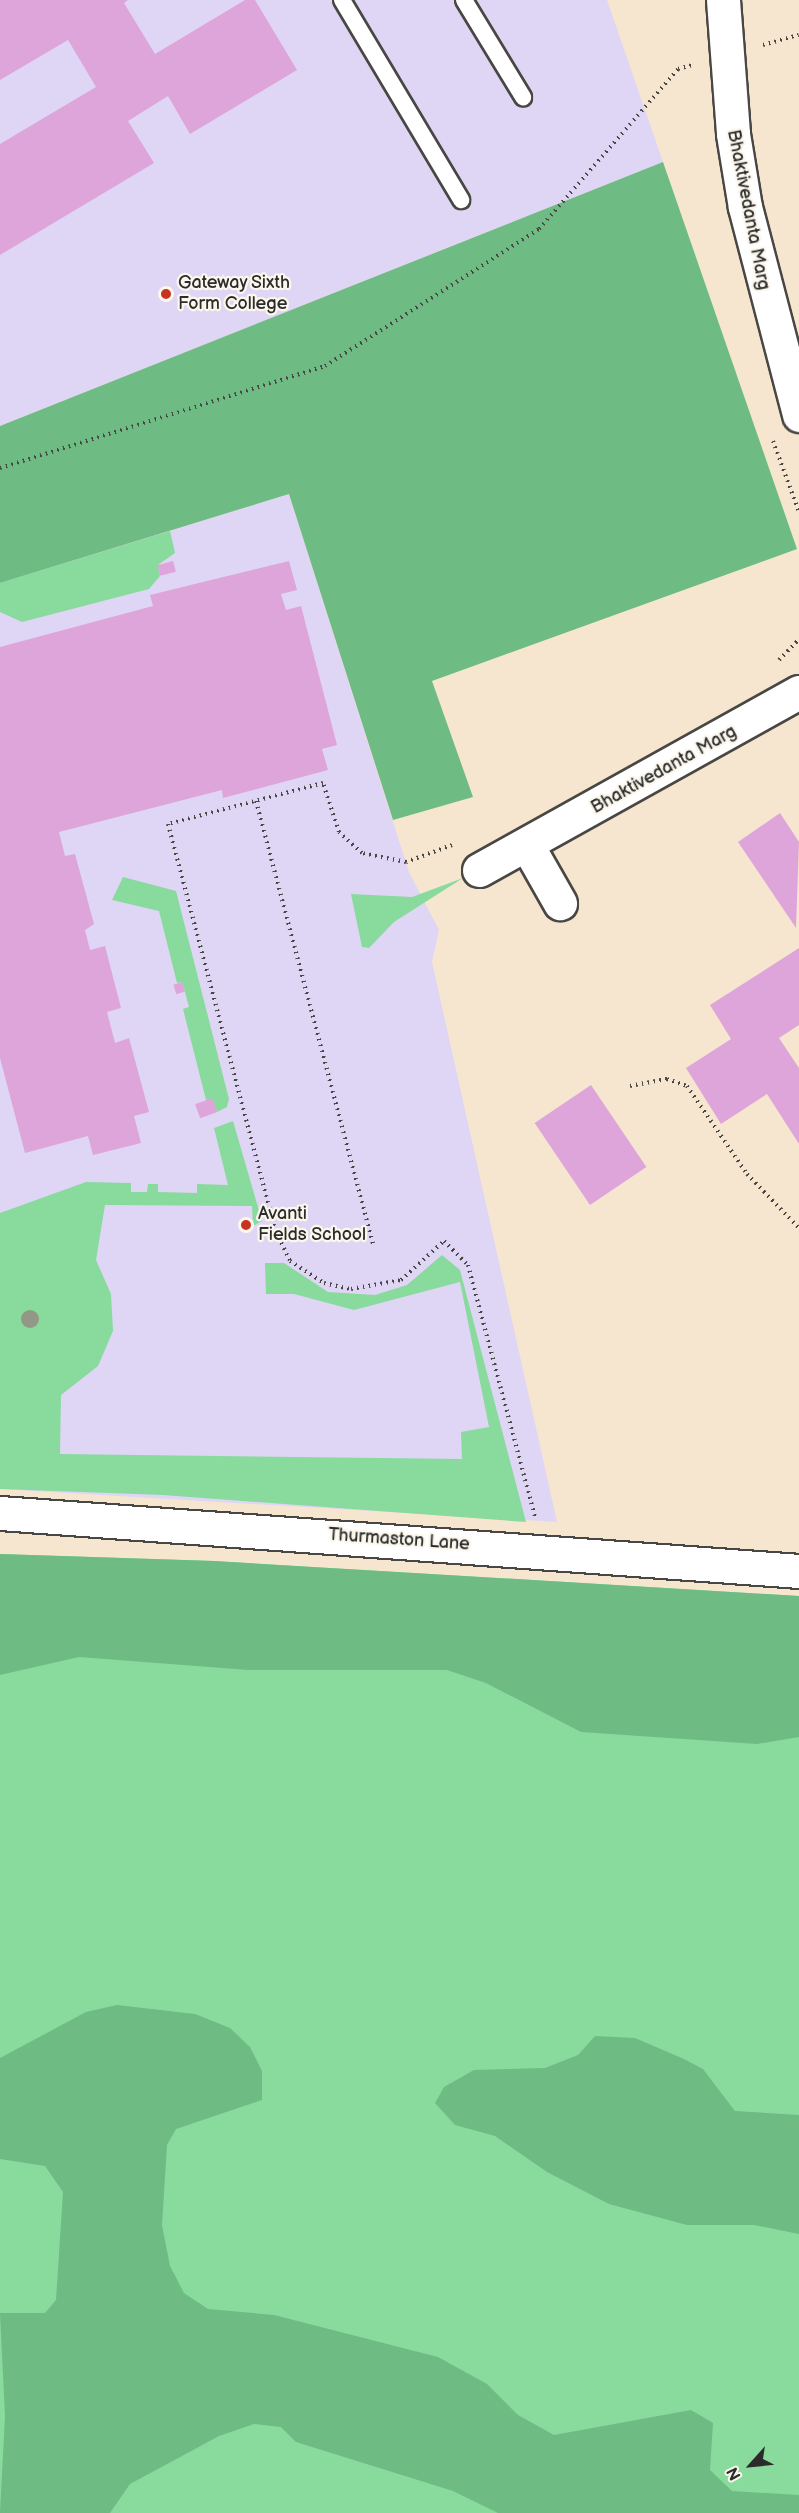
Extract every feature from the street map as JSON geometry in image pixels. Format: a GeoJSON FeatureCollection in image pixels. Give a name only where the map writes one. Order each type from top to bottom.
{"type":"FeatureCollection","features":[{"type":"Feature","properties":{"kind":"street","name":"Bhaktivedanta Marg"},"geometry":{"type":"LineString","coordinates":[[723,0],[733,134],[750,230],[799,416]]}},
{"type":"Feature","properties":{"kind":"street","name":"Bhaktivedanta Marg"},"geometry":{"type":"LineString","coordinates":[[479,870],[799,692]]}},
{"type":"Feature","properties":{"kind":"street"},"geometry":{"type":"LineString","coordinates":[[527,845],[560,903]]}},
{"type":"Feature","properties":{"kind":"street","name":"Thurmaston Lane"},"geometry":{"type":"LineString","coordinates":[[0,1513],[799,1571]]}},
{"type":"Feature","properties":{"kind":"lane"},"geometry":{"type":"LineString","coordinates":[[342,0],[461,200]]}},
{"type":"Feature","properties":{"kind":"lane"},"geometry":{"type":"LineString","coordinates":[[464,0],[523,97]]}},
{"type":"Feature","properties":{"kind":"path"},"geometry":{"type":"LineString","coordinates":[[0,468],[326,366],[539,229],[678,69],[799,35]]}},
{"type":"Feature","properties":{"kind":"path"},"geometry":{"type":"LineString","coordinates":[[406,862],[381,860],[349,844],[336,825],[323,783],[168,824],[276,1232],[290,1261],[340,1288],[379,1288],[401,1280],[444,1241],[468,1264],[544,1551]]}},
{"type":"Feature","properties":{"kind":"path"},"geometry":{"type":"LineString","coordinates":[[256,801],[374,1247]]}},
{"type":"Feature","properties":{"kind":"path"},"geometry":{"type":"LineString","coordinates":[[630,1086],[667,1079],[687,1086],[747,1174],[799,1227]]}},
{"type":"Feature","properties":{"kind":"shaded area","name":"Gateway Sixth Form College"},"geometry":{"type":"Polygon","coordinates":[[[0,0],[607,0],[663,162],[0,426],[0,0]]]}},
{"type":"Feature","properties":{"kind":"shaded area","name":"Avanti Fields School"},"geometry":{"type":"Polygon","coordinates":[[[289,494],[409,872],[439,930],[432,962],[557,1522],[0,1489],[0,583],[289,494]]]}},
{"type":"Feature","properties":{"kind":"green space"},"geometry":{"type":"Polygon","coordinates":[[[663,162],[797,549],[432,681],[473,797],[393,820],[289,494],[0,583],[0,426],[663,162]]]}},
{"type":"Feature","properties":{"kind":"green space"},"geometry":{"type":"Polygon","coordinates":[[[170,531],[175,553],[158,565],[160,576],[149,589],[22,622],[0,612],[0,583],[170,531]]]}},
{"type":"Feature","properties":{"kind":"green space"},"geometry":{"type":"Polygon","coordinates":[[[123,877],[176,891],[229,1099],[227,1107],[217,1112],[212,1099],[206,1100],[183,1009],[189,1007],[182,982],[177,983],[159,911],[112,900],[123,877]]]}},
{"type":"Feature","properties":{"kind":"green space"},"geometry":{"type":"Polygon","coordinates":[[[463,878],[394,922],[369,948],[362,947],[351,894],[412,897],[463,878]]]}},
{"type":"Feature","properties":{"kind":"green space"},"geometry":{"type":"Polygon","coordinates":[[[233,1121],[262,1221],[253,1226],[252,1206],[105,1205],[96,1260],[111,1294],[113,1331],[98,1366],[61,1395],[60,1454],[462,1459],[461,1432],[489,1427],[460,1282],[354,1310],[294,1294],[266,1294],[265,1263],[284,1263],[328,1292],[375,1295],[407,1285],[442,1255],[460,1270],[526,1522],[163,1495],[0,1489],[0,1213],[86,1182],[131,1183],[131,1192],[147,1192],[148,1184],[158,1184],[158,1192],[197,1193],[197,1184],[228,1185],[214,1128],[233,1121]]]}},
{"type":"Feature","properties":{"kind":"green space"},"geometry":{"type":"Polygon","coordinates":[[[0,1554],[214,1561],[799,1596],[799,2513],[0,2513],[0,1554]]]}},
{"type":"Feature","properties":{"kind":"green space"},"geometry":{"type":"Polygon","coordinates":[[[0,1554],[214,1561],[799,1596],[799,1737],[757,1744],[581,1732],[486,1683],[447,1670],[248,1670],[79,1657],[0,1675],[0,1554]]]}},
{"type":"Feature","properties":{"kind":"green space"},"geometry":{"type":"Polygon","coordinates":[[[117,2005],[195,2014],[230,2028],[250,2047],[262,2071],[262,2100],[176,2129],[167,2145],[162,2225],[170,2266],[184,2293],[208,2309],[274,2315],[438,2357],[487,2384],[518,2415],[554,2435],[691,2410],[713,2423],[710,2470],[732,2491],[799,2495],[799,2513],[498,2513],[453,2491],[296,2442],[281,2427],[254,2424],[219,2436],[130,2484],[110,2513],[0,2513],[5,2416],[0,2313],[45,2313],[56,2300],[63,2192],[45,2166],[0,2159],[0,2058],[86,2012],[117,2005]]]}},
{"type":"Feature","properties":{"kind":"green space"},"geometry":{"type":"Polygon","coordinates":[[[595,2036],[635,2038],[703,2069],[735,2111],[799,2115],[799,2234],[754,2225],[687,2225],[609,2204],[547,2172],[495,2136],[455,2125],[435,2103],[444,2087],[474,2070],[545,2068],[578,2055],[595,2036]]]}},
{"type":"Feature","properties":{"kind":"building"},"geometry":{"type":"Polygon","coordinates":[[[0,0],[128,0],[124,3],[155,54],[245,0],[255,0],[297,70],[190,134],[168,96],[128,121],[154,163],[0,255],[0,144],[96,87],[68,40],[0,80],[0,0]]]}},
{"type":"Feature","properties":{"kind":"building"},"geometry":{"type":"Polygon","coordinates":[[[173,561],[176,572],[160,576],[158,565],[173,561]]]}},
{"type":"Feature","properties":{"kind":"building"},"geometry":{"type":"Polygon","coordinates":[[[289,561],[297,590],[281,594],[286,610],[301,606],[337,745],[322,749],[328,770],[223,798],[222,790],[59,832],[65,856],[75,854],[94,924],[85,930],[90,950],[105,946],[121,1008],[107,1012],[115,1043],[129,1038],[149,1112],[134,1116],[141,1143],[93,1155],[88,1136],[25,1153],[0,1058],[0,647],[153,606],[150,595],[289,561]]]}},
{"type":"Feature","properties":{"kind":"building"},"geometry":{"type":"Polygon","coordinates":[[[780,813],[799,842],[796,928],[738,842],[780,813]]]}},
{"type":"Feature","properties":{"kind":"building"},"geometry":{"type":"Polygon","coordinates":[[[799,948],[799,1025],[779,1038],[799,1068],[799,1144],[767,1094],[721,1124],[686,1068],[731,1039],[710,1005],[799,948]]]}},
{"type":"Feature","properties":{"kind":"building"},"geometry":{"type":"Polygon","coordinates":[[[182,982],[185,992],[176,994],[173,985],[182,982]]]}},
{"type":"Feature","properties":{"kind":"building"},"geometry":{"type":"Polygon","coordinates":[[[591,1085],[646,1167],[590,1205],[535,1123],[591,1085]]]}},
{"type":"Feature","properties":{"kind":"building"},"geometry":{"type":"Polygon","coordinates":[[[212,1098],[217,1112],[200,1118],[195,1104],[212,1098]]]}},
{"type":"Feature","properties":{"kind":"place","name":"Gateway Sixth Form College"},"geometry":{"type":"Point","coordinates":[166,294]}},
{"type":"Feature","properties":{"kind":"place","name":"Avanti Fields School"},"geometry":{"type":"Point","coordinates":[246,1225]}}]}
